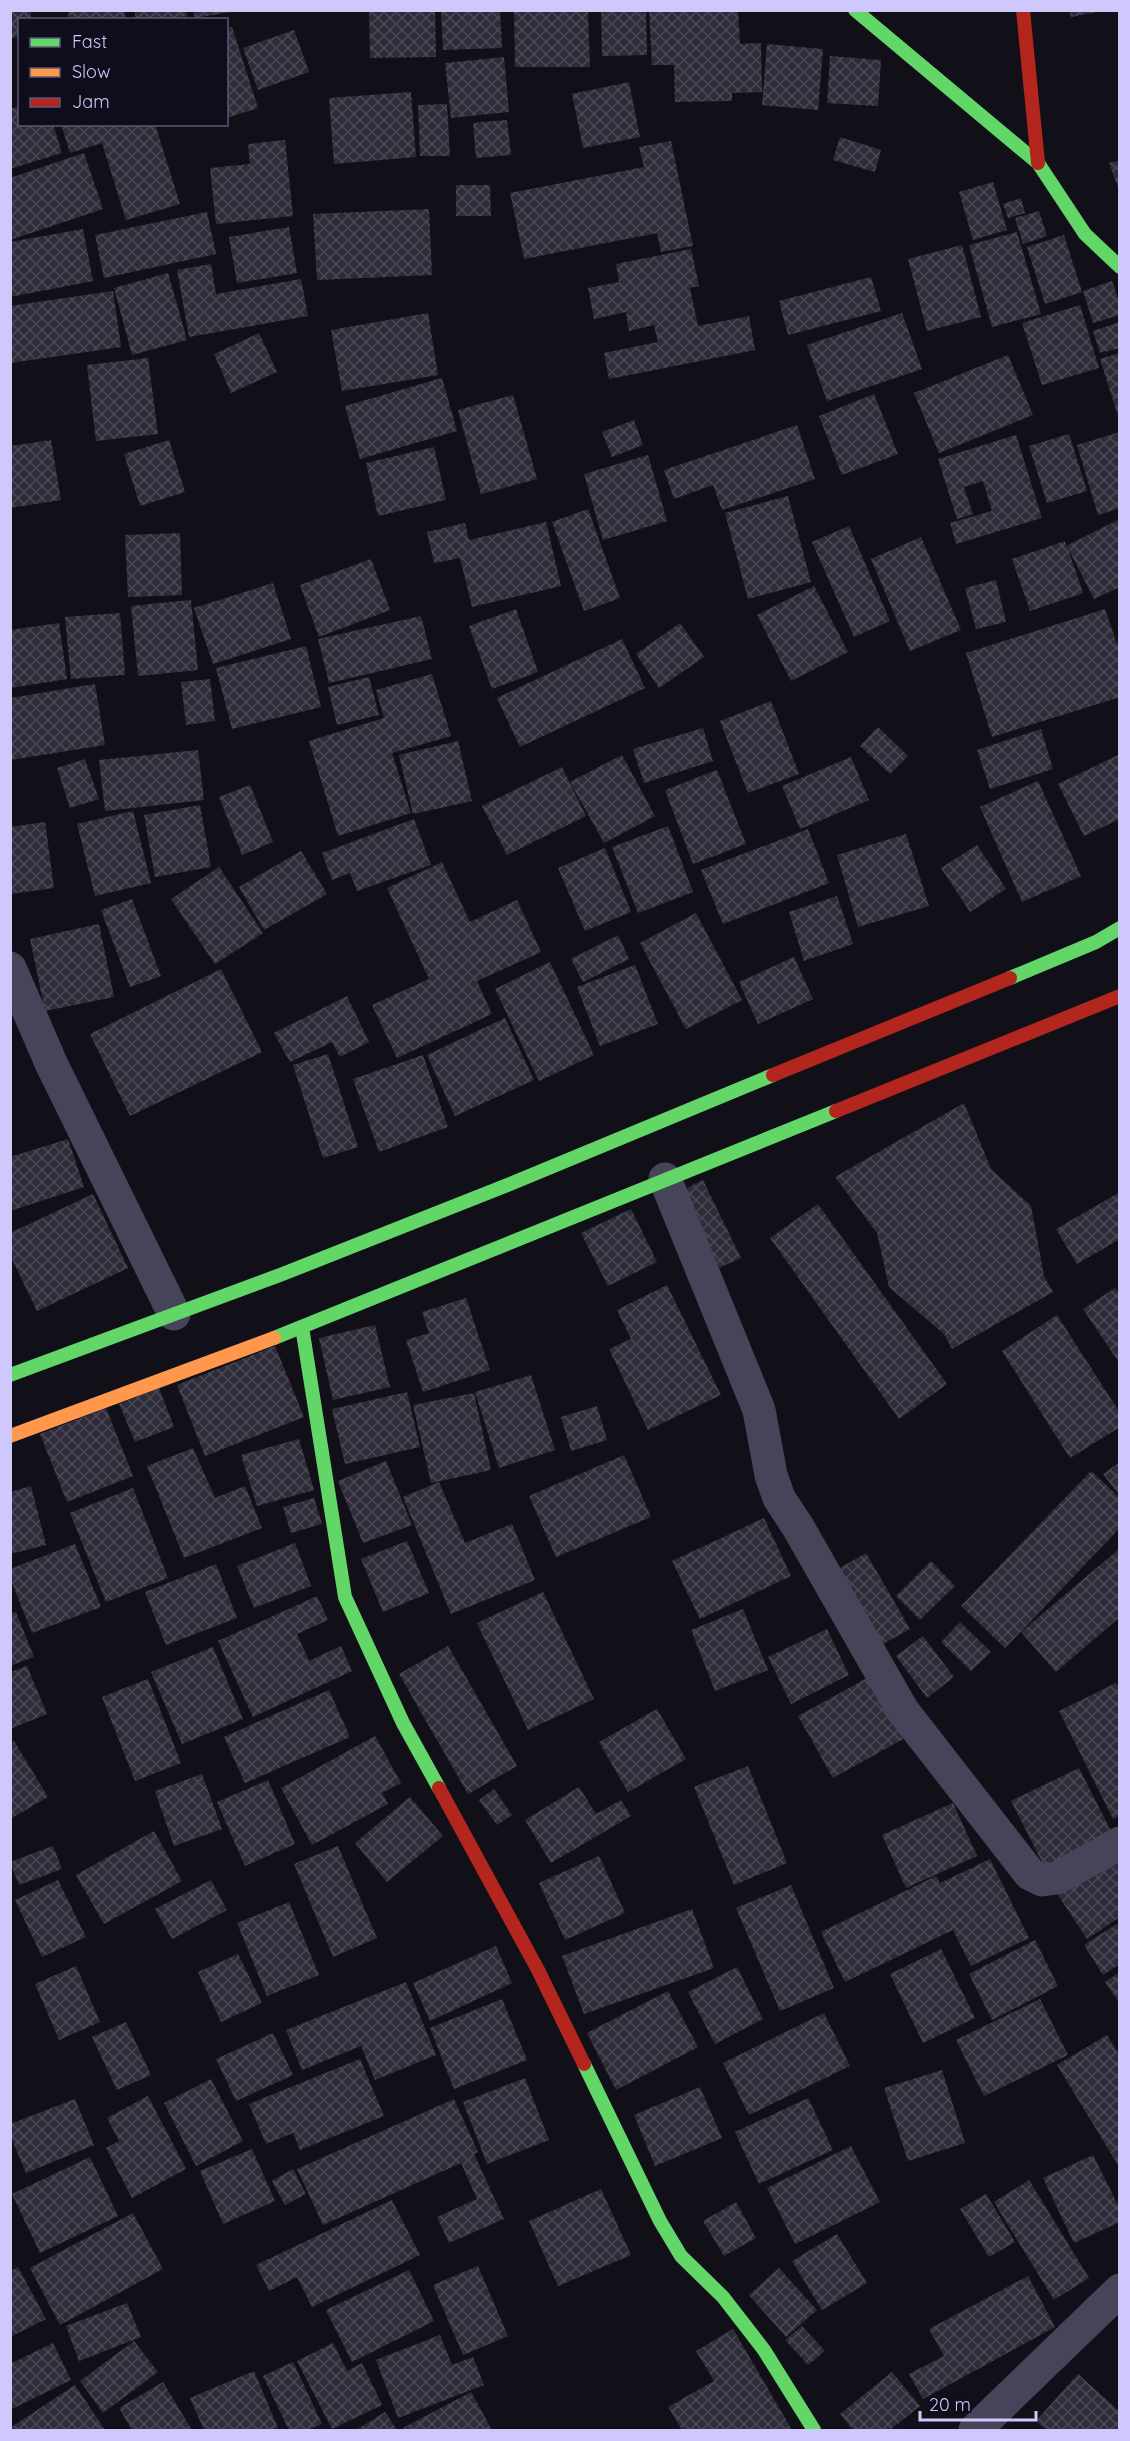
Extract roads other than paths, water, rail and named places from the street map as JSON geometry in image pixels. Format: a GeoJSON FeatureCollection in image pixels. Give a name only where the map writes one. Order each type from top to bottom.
{"type":"FeatureCollection","features":[{"type":"Feature","properties":{"kind":"main road"},"geometry":{"type":"LineString","coordinates":[[855,10],[1038,163],[1085,234],[1119,267]]}},
{"type":"Feature","properties":{"kind":"main road"},"geometry":{"type":"LineString","coordinates":[[1023,10],[1038,163]]}},
{"type":"Feature","properties":{"kind":"main road"},"geometry":{"type":"LineString","coordinates":[[10,1375],[512,1188],[1096,942],[1119,928]]}},
{"type":"Feature","properties":{"kind":"main road"},"geometry":{"type":"LineString","coordinates":[[10,1436],[302,1327],[528,1228],[665,1179],[1119,996]]}},
{"type":"Feature","properties":{"kind":"main road"},"geometry":{"type":"LineString","coordinates":[[302,1327],[345,1597],[372,1659],[403,1723],[538,1970],[660,2221],[681,2256],[723,2298],[764,2350],[814,2430]]}},
{"type":"Feature","properties":{"kind":"street"},"geometry":{"type":"LineString","coordinates":[[10,968],[51,1063],[174,1314]]}},
{"type":"Feature","properties":{"kind":"street"},"geometry":{"type":"LineString","coordinates":[[665,1179],[759,1410],[771,1475],[779,1498],[798,1527],[903,1711],[1030,1874],[1042,1880],[1057,1878],[1119,1843]]}},
{"type":"Feature","properties":{"kind":"street"},"geometry":{"type":"LineString","coordinates":[[975,2430],[1119,2290]]}}]}
